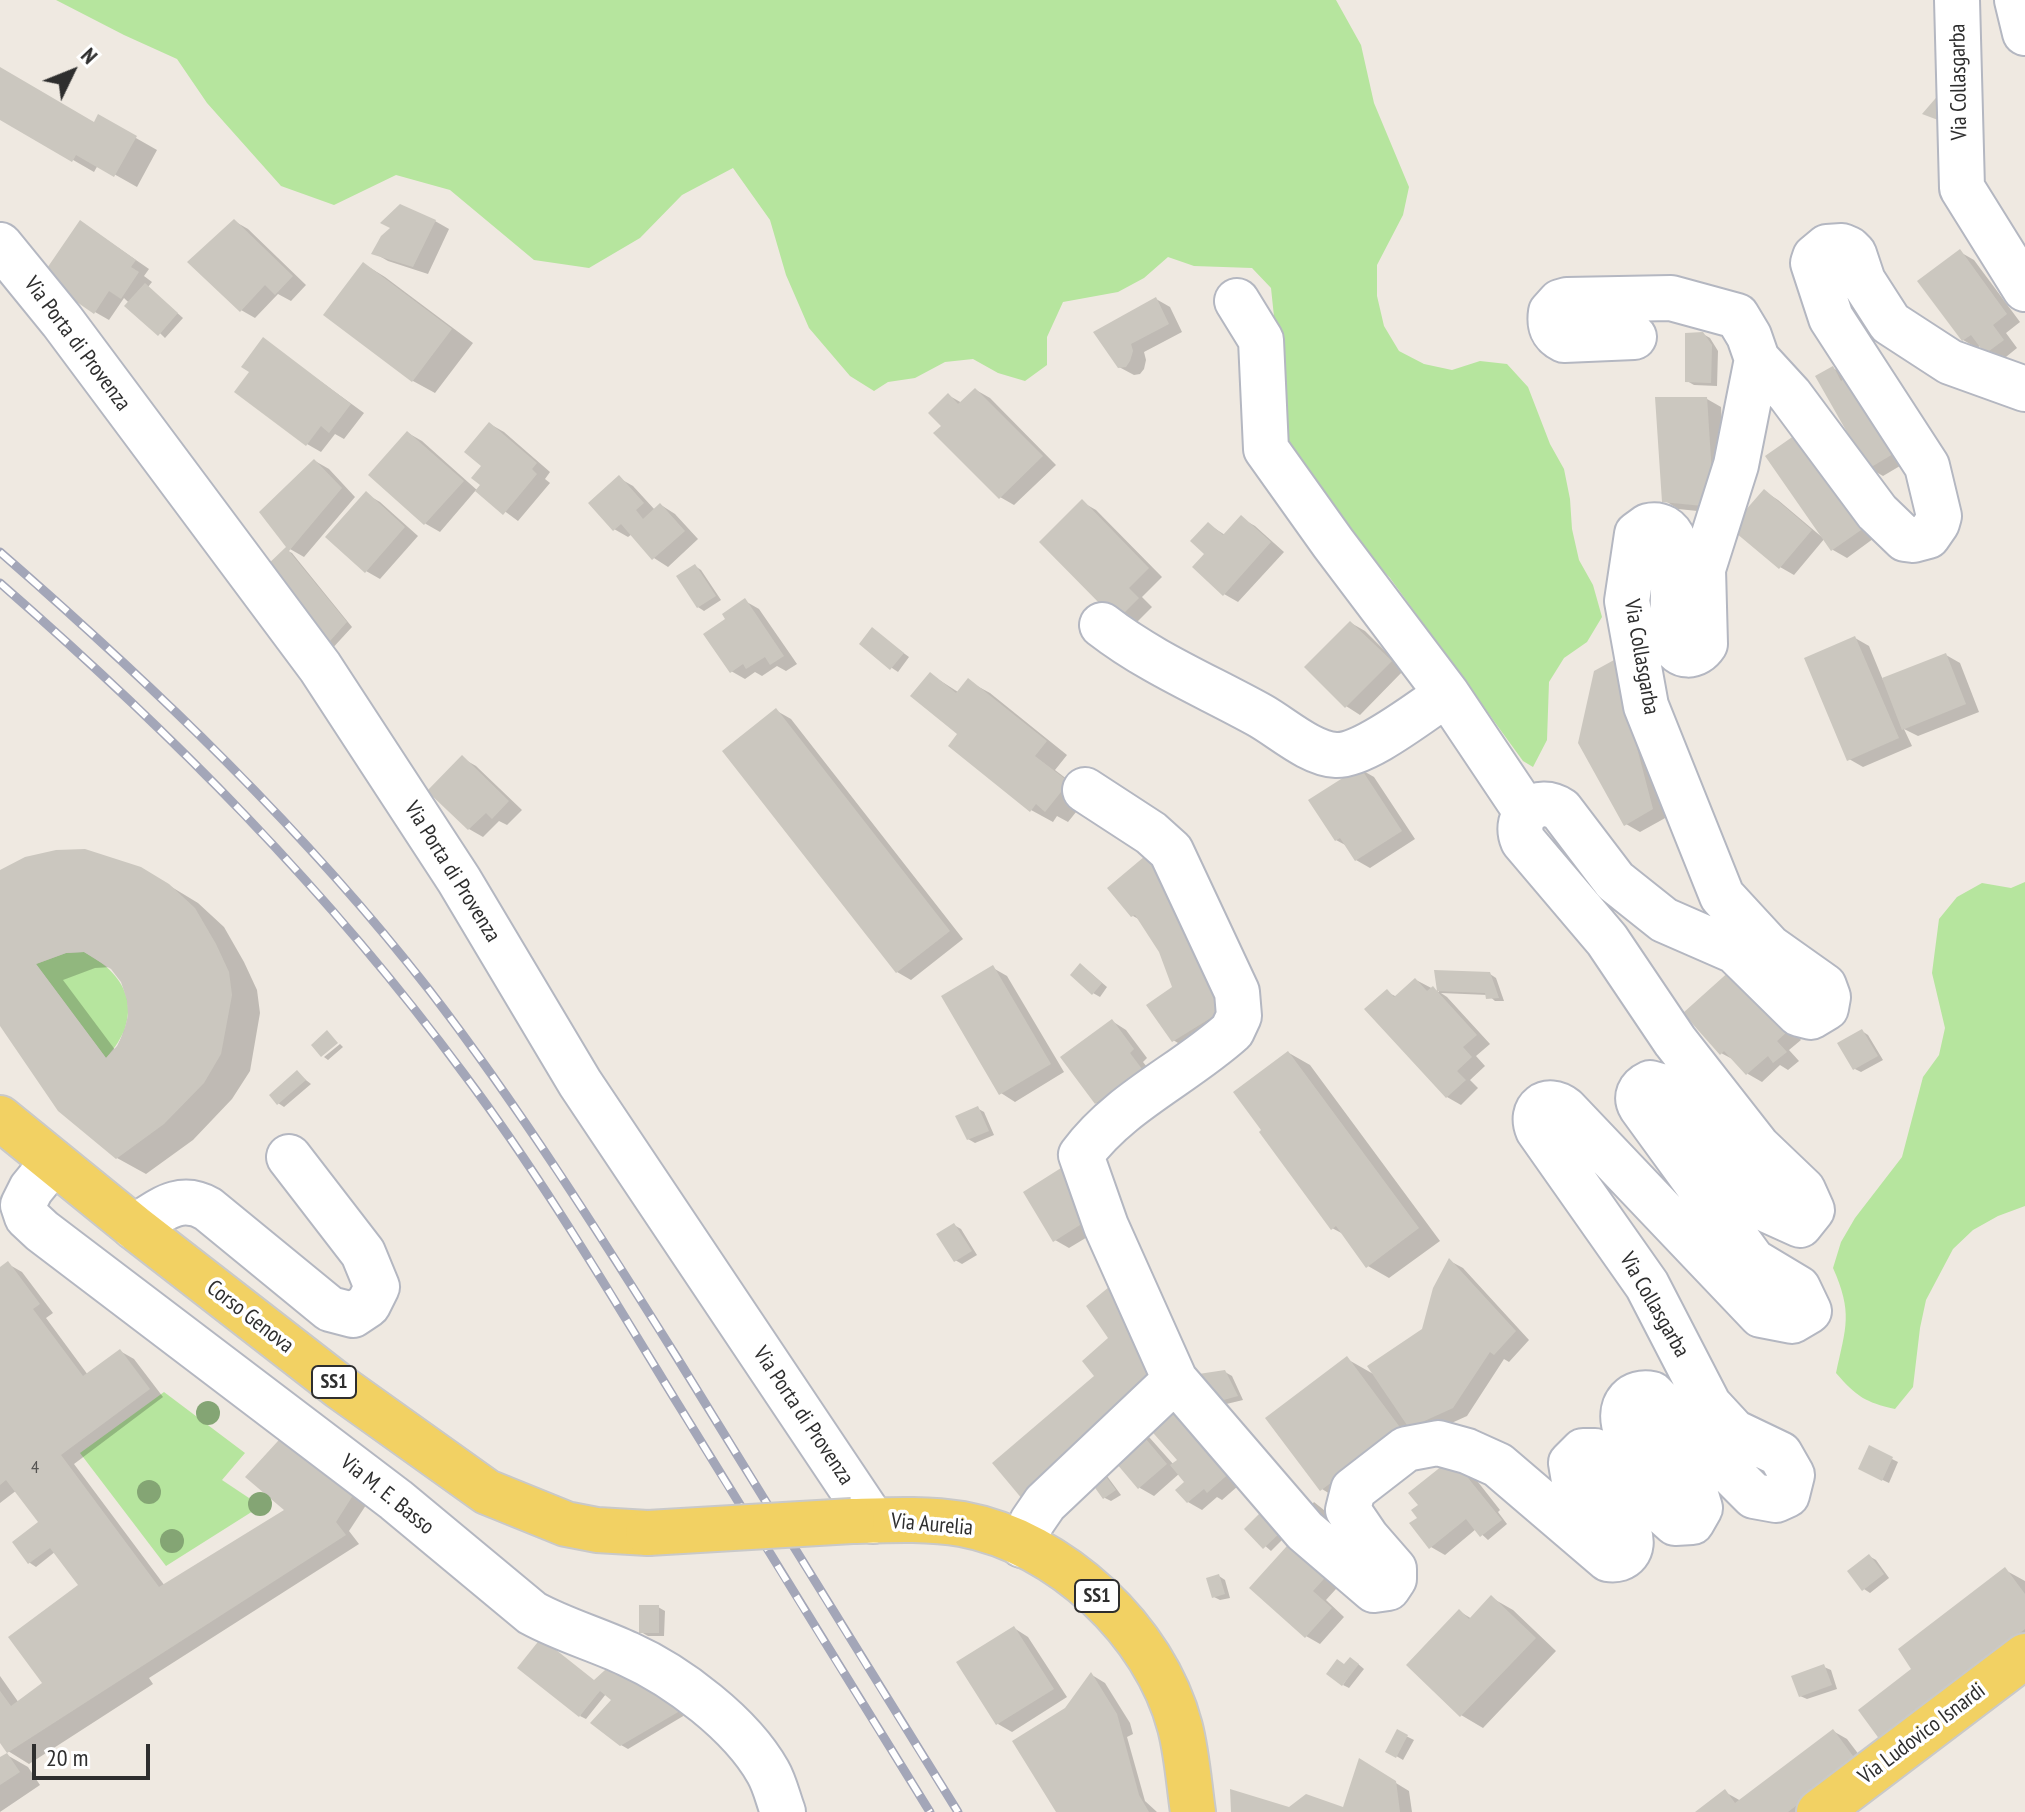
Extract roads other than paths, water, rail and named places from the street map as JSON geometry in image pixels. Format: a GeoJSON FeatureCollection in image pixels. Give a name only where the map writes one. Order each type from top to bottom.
{"type":"FeatureCollection","features":[{"type":"Feature","properties":{"kind":"main road","name":"Corso Genova"},"geometry":{"type":"LineString","coordinates":[[0,1118],[340,1387],[487,1492],[566,1524],[597,1530],[648,1533]]}},
{"type":"Feature","properties":{"kind":"main road","name":"Via Aurelia"},"geometry":{"type":"LineString","coordinates":[[648,1533],[863,1521],[961,1524],[1022,1545],[1069,1573],[1106,1603],[1135,1635],[1162,1678],[1180,1728],[1193,1812]]}},
{"type":"Feature","properties":{"kind":"main road","name":"Via Ludovico Isnardi"},"geometry":{"type":"LineString","coordinates":[[1819,1812],[2025,1656]]}},
{"type":"Feature","properties":{"kind":"street","name":"Via Collasgarba"},"geometry":{"type":"LineString","coordinates":[[1957,0],[1962,188],[2025,289]]}},
{"type":"Feature","properties":{"kind":"street"},"geometry":{"type":"LineString","coordinates":[[2017,0],[2025,33]]}},
{"type":"Feature","properties":{"kind":"street","name":"Via Porta di Provenza"},"geometry":{"type":"LineString","coordinates":[[0,245],[62,321],[320,667],[459,880],[580,1083],[863,1521]]}},
{"type":"Feature","properties":{"kind":"street"},"geometry":{"type":"LineString","coordinates":[[1634,337],[1564,340],[1550,326],[1551,312],[1560,302],[1567,300],[1671,298],[1737,316],[1749,336],[1757,359],[1790,395],[1877,512],[1905,539],[1928,536],[1937,523],[1939,516],[1927,466],[1831,318],[1813,263],[1815,257],[1827,247],[1849,249],[1854,254],[1863,281],[1890,323],[1950,362],[2025,389]]}},
{"type":"Feature","properties":{"kind":"street","name":"Via Collasgarba"},"geometry":{"type":"LineString","coordinates":[[1237,301],[1261,340],[1266,449],[1447,694],[1526,812]]}},
{"type":"Feature","properties":{"kind":"street","name":"Via Collasgarba"},"geometry":{"type":"LineString","coordinates":[[1085,790],[1151,833],[1171,851],[1237,992],[1239,1016],[1232,1031],[1133,1104],[1093,1139],[1081,1155],[1106,1226],[1175,1380],[1305,1531],[1374,1590],[1388,1588],[1394,1579],[1394,1569],[1348,1510],[1353,1490],[1406,1449],[1438,1443],[1467,1451],[1498,1465],[1608,1559],[1625,1556],[1632,1545],[1629,1533],[1574,1481],[1571,1463],[1583,1451],[1595,1451],[1675,1523],[1692,1522],[1700,1508],[1697,1498],[1624,1424],[1626,1402],[1638,1394],[1652,1394],[1754,1496],[1776,1500],[1787,1495],[1792,1475],[1780,1454],[1734,1432],[1709,1405],[1647,1285],[1538,1130],[1534,1119],[1536,1113],[1549,1102],[1561,1105],[1761,1315],[1792,1321],[1809,1311],[1798,1288],[1753,1261],[1701,1193],[1641,1107],[1638,1098],[1641,1089],[1650,1083],[1664,1087],[1769,1211],[1800,1225],[1812,1210],[1803,1190],[1758,1147],[1675,1041],[1607,940],[1523,841],[1520,826],[1526,812],[1539,804],[1555,805],[1615,881],[1664,920],[1735,951],[1799,1014],[1811,1017],[1826,1008],[1828,997],[1824,986],[1769,947],[1722,896],[1646,706],[1627,601],[1637,534],[1648,526],[1661,526],[1672,534],[1674,541],[1672,642],[1678,651],[1688,655],[1698,652],[1705,644],[1703,569],[1736,465],[1757,359]]}},
{"type":"Feature","properties":{"kind":"street"},"geometry":{"type":"LineString","coordinates":[[1102,625],[1134,650],[1280,727],[1304,744],[1336,755],[1369,746],[1447,694]]}},
{"type":"Feature","properties":{"kind":"street"},"geometry":{"type":"LineString","coordinates":[[134,1227],[183,1201],[194,1200],[330,1309],[353,1315],[368,1305],[377,1287],[363,1253],[289,1157]]}},
{"type":"Feature","properties":{"kind":"street","name":"Via M. E. Basso"},"geometry":{"type":"LineString","coordinates":[[53,1162],[31,1189],[23,1205],[27,1217],[42,1231],[396,1500],[532,1613],[556,1626],[625,1652],[687,1688],[753,1748],[769,1774],[783,1812]]}},
{"type":"Feature","properties":{"kind":"street"},"geometry":{"type":"LineString","coordinates":[[1022,1545],[1045,1503],[1175,1380]]}},
{"type":"Feature","properties":{"kind":"railway"},"geometry":{"type":"LineString","coordinates":[[0,552],[115,655],[226,761],[331,873],[430,991],[527,1125],[588,1217],[958,1812]]}},
{"type":"Feature","properties":{"kind":"railway"},"geometry":{"type":"LineString","coordinates":[[0,583],[126,697],[246,816],[358,941],[464,1074],[574,1235],[930,1812]]}}]}
